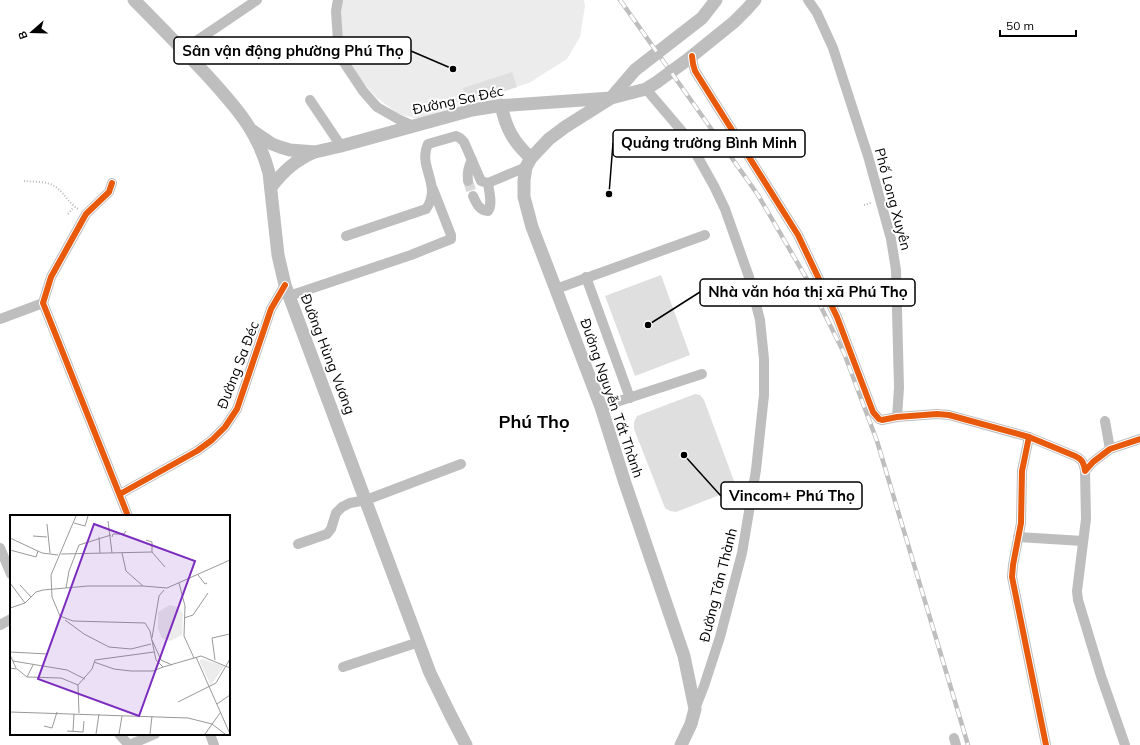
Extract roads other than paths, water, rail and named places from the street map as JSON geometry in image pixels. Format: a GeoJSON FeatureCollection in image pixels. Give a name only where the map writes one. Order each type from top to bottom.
{"type":"FeatureCollection","features":[{"type":"Feature","properties":{"kind":"main road","name":"Đường Hùng Vương"},"geometry":{"type":"LineString","coordinates":[[134,0],[236,107],[252,130],[266,160],[271,187],[278,255],[287,291],[430,673],[466,745]]}},
{"type":"Feature","properties":{"kind":"main road"},"geometry":{"type":"LineString","coordinates":[[611,98],[635,70],[702,18],[716,0]]}},
{"type":"Feature","properties":{"kind":"main road"},"geometry":{"type":"LineString","coordinates":[[501,105],[504,119],[514,140],[522,150],[528,163],[549,139],[565,127],[611,98],[652,85],[690,58],[734,22],[755,0]]}},
{"type":"Feature","properties":{"kind":"main road","name":"Đường Sa Đéc"},"geometry":{"type":"LineString","coordinates":[[271,187],[287,168],[305,156],[315,152],[472,110],[501,105],[611,98]]}},
{"type":"Feature","properties":{"kind":"main road","name":"Đường Sa Đéc"},"geometry":{"type":"LineString","coordinates":[[252,130],[272,144],[280,147],[290,150],[315,152]]}},
{"type":"Feature","properties":{"kind":"main road","name":"Đường Nguyễn Tất Thành"},"geometry":{"type":"LineString","coordinates":[[528,163],[524,180],[524,197],[532,227],[601,407],[625,483],[684,656],[695,709],[691,724],[682,745]]}},
{"type":"Feature","properties":{"kind":"street"},"geometry":{"type":"LineString","coordinates":[[338,0],[336,10],[338,41],[343,61],[363,91],[376,107],[414,126]]}},
{"type":"Feature","properties":{"kind":"street","name":"Phố Long Xuyên"},"geometry":{"type":"LineString","coordinates":[[808,0],[817,13],[832,48],[868,156],[891,240],[896,270],[899,388],[898,417]]}},
{"type":"Feature","properties":{"kind":"street"},"geometry":{"type":"LineString","coordinates":[[183,50],[252,1]]}},
{"type":"Feature","properties":{"kind":"street"},"geometry":{"type":"LineString","coordinates":[[690,58],[695,71],[798,235],[837,317],[875,416],[882,420],[898,417],[937,414],[949,415],[1029,437],[1082,460],[1085,471],[1086,519],[1077,592],[1078,600],[1101,676],[1125,745]]}},
{"type":"Feature","properties":{"kind":"street","name":"Đường Tân Thành"},"geometry":{"type":"LineString","coordinates":[[652,85],[686,136],[725,209],[749,276],[760,320],[764,359],[764,395],[756,470],[742,553],[720,637],[695,709]]}},
{"type":"Feature","properties":{"kind":"street"},"geometry":{"type":"LineString","coordinates":[[310,100],[341,146]]}},
{"type":"Feature","properties":{"kind":"street"},"geometry":{"type":"LineString","coordinates":[[287,291],[411,255],[451,239],[451,235],[432,186],[426,163],[424,152],[428,144],[456,136],[460,138],[464,142],[481,181],[488,183],[528,163]]}},
{"type":"Feature","properties":{"kind":"street"},"geometry":{"type":"LineString","coordinates":[[468,181],[467,174],[472,160]]}},
{"type":"Feature","properties":{"kind":"street"},"geometry":{"type":"LineString","coordinates":[[112,183],[109,192],[86,214],[50,278],[43,303],[128,515]]}},
{"type":"Feature","properties":{"kind":"street"},"geometry":{"type":"LineString","coordinates":[[473,196],[481,209],[488,211],[490,209],[490,202],[488,183]]}},
{"type":"Feature","properties":{"kind":"street"},"geometry":{"type":"LineString","coordinates":[[346,236],[426,209],[431,202],[432,186]]}},
{"type":"Feature","properties":{"kind":"street"},"geometry":{"type":"LineString","coordinates":[[556,289],[705,235]]}},
{"type":"Feature","properties":{"kind":"street"},"geometry":{"type":"LineString","coordinates":[[586,277],[630,398]]}},
{"type":"Feature","properties":{"kind":"street","name":"Đường Sa Đéc"},"geometry":{"type":"LineString","coordinates":[[120,494],[197,451],[212,440],[225,427],[237,409],[271,309],[287,291]]}},
{"type":"Feature","properties":{"kind":"street"},"geometry":{"type":"LineString","coordinates":[[0,319],[43,303]]}},
{"type":"Feature","properties":{"kind":"street"},"geometry":{"type":"LineString","coordinates":[[601,407],[702,374]]}},
{"type":"Feature","properties":{"kind":"street"},"geometry":{"type":"LineString","coordinates":[[1105,421],[1110,449]]}},
{"type":"Feature","properties":{"kind":"street"},"geometry":{"type":"LineString","coordinates":[[1029,437],[1022,471],[1021,519],[1012,577],[1046,745]]}},
{"type":"Feature","properties":{"kind":"street"},"geometry":{"type":"LineString","coordinates":[[1085,471],[1093,462],[1110,449],[1140,439]]}},
{"type":"Feature","properties":{"kind":"street"},"geometry":{"type":"LineString","coordinates":[[298,544],[327,534],[331,529],[336,513],[342,507],[350,503],[366,500],[461,464]]}},
{"type":"Feature","properties":{"kind":"street"},"geometry":{"type":"LineString","coordinates":[[1018,537],[1083,541]]}},
{"type":"Feature","properties":{"kind":"street"},"geometry":{"type":"LineString","coordinates":[[0,548],[10,572]]}},
{"type":"Feature","properties":{"kind":"street"},"geometry":{"type":"LineString","coordinates":[[0,625],[10,620]]}},
{"type":"Feature","properties":{"kind":"street"},"geometry":{"type":"LineString","coordinates":[[343,667],[419,642]]}},
{"type":"Feature","properties":{"kind":"street"},"geometry":{"type":"LineString","coordinates":[[120,735],[129,745],[153,735]]}},
{"type":"Feature","properties":{"kind":"street"},"geometry":{"type":"LineString","coordinates":[[210,735],[214,745]]}},
{"type":"Feature","properties":{"kind":"tunnel"},"geometry":{"type":"LineString","coordinates":[[468,181],[473,196]]}},
{"type":"Feature","properties":{"kind":"railway"},"geometry":{"type":"LineString","coordinates":[[620,0],[758,195],[808,281],[844,353],[877,441],[968,745]]}},
{"type":"Feature","properties":{"kind":"place","name":"Sân vận động phường Phú Thọ"},"geometry":{"type":"Point","coordinates":[453,69]}},
{"type":"Feature","properties":{"kind":"place","name":"Quảng trường Bình Minh"},"geometry":{"type":"Point","coordinates":[609,194]}},
{"type":"Feature","properties":{"kind":"place","name":"Nhà văn hóa thị xã Phú Thọ"},"geometry":{"type":"Point","coordinates":[648,325]}},
{"type":"Feature","properties":{"kind":"place","name":"Vincom+ Phú Thọ"},"geometry":{"type":"Point","coordinates":[684,455]}},
{"type":"Feature","properties":{"kind":"district","name":"Phú Thọ"},"geometry":{"type":"Point","coordinates":[534,421]}}]}
